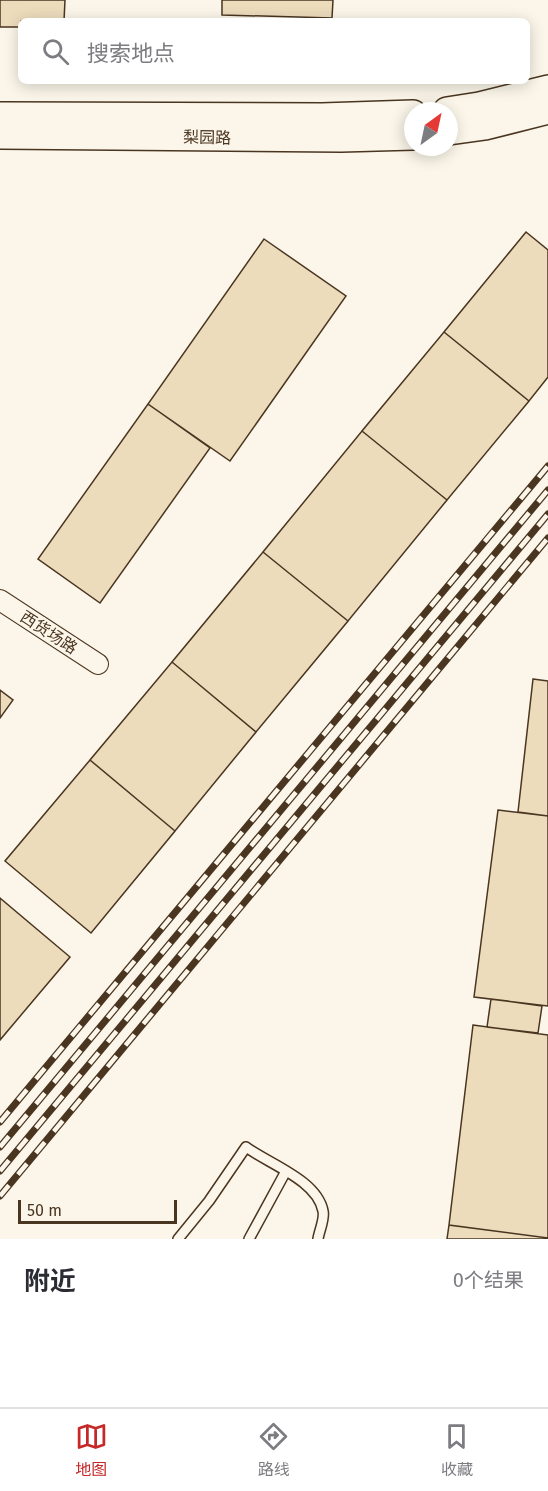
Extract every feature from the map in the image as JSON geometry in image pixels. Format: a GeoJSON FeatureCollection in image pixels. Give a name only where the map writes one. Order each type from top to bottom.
{"type":"FeatureCollection","features":[{"type":"Feature","properties":{"kind":"street"},"geometry":{"type":"LineString","coordinates":[[458,109],[548,89]]}},
{"type":"Feature","properties":{"kind":"street"},"geometry":{"type":"LineString","coordinates":[[458,130],[485,126],[548,110]]}},
{"type":"Feature","properties":{"kind":"street","name":"梨园路"},"geometry":{"type":"LineString","coordinates":[[0,116],[322,117],[404,114]]}},
{"type":"Feature","properties":{"kind":"street","name":"梨园路"},"geometry":{"type":"LineString","coordinates":[[0,135],[329,138],[404,135]]}},
{"type":"Feature","properties":{"kind":"street","name":"西货场路"},"geometry":{"type":"LineString","coordinates":[[0,600],[98,664]]}},
{"type":"Feature","properties":{"kind":"lane"},"geometry":{"type":"LineString","coordinates":[[178,1239],[246,1147],[295,1175],[312,1191],[323,1212],[318,1239]]}},
{"type":"Feature","properties":{"kind":"lane"},"geometry":{"type":"LineString","coordinates":[[249,1239],[286,1171]]}},
{"type":"Feature","properties":{"kind":"building"},"geometry":{"type":"Polygon","coordinates":[[[0,0],[65,0],[64,18],[18,18],[18,27],[0,27],[0,0]]]}},
{"type":"Feature","properties":{"kind":"building"},"geometry":{"type":"Polygon","coordinates":[[[222,0],[333,0],[332,18],[222,15],[222,0]]]}},
{"type":"Feature","properties":{"kind":"building"},"geometry":{"type":"Polygon","coordinates":[[[526,232],[548,250],[548,377],[529,401],[444,332],[526,232]]]}},
{"type":"Feature","properties":{"kind":"building"},"geometry":{"type":"Polygon","coordinates":[[[264,239],[346,296],[230,461],[148,404],[264,239]]]}},
{"type":"Feature","properties":{"kind":"building"},"geometry":{"type":"Polygon","coordinates":[[[444,332],[529,401],[447,500],[362,431],[444,332]]]}},
{"type":"Feature","properties":{"kind":"building"},"geometry":{"type":"Polygon","coordinates":[[[148,404],[210,448],[100,603],[38,559],[148,404]]]}},
{"type":"Feature","properties":{"kind":"building"},"geometry":{"type":"Polygon","coordinates":[[[362,431],[447,500],[348,621],[263,552],[362,431]]]}},
{"type":"Feature","properties":{"kind":"building"},"geometry":{"type":"Polygon","coordinates":[[[263,552],[348,621],[256,732],[172,662],[263,552]]]}},
{"type":"Feature","properties":{"kind":"building"},"geometry":{"type":"Polygon","coordinates":[[[172,662],[256,732],[175,831],[90,760],[172,662]]]}},
{"type":"Feature","properties":{"kind":"building"},"geometry":{"type":"Polygon","coordinates":[[[533,679],[548,681],[548,816],[518,812],[533,679]]]}},
{"type":"Feature","properties":{"kind":"building"},"geometry":{"type":"Polygon","coordinates":[[[0,690],[13,700],[0,718],[0,690]]]}},
{"type":"Feature","properties":{"kind":"building"},"geometry":{"type":"Polygon","coordinates":[[[90,760],[175,831],[91,933],[5,861],[90,760]]]}},
{"type":"Feature","properties":{"kind":"building"},"geometry":{"type":"Polygon","coordinates":[[[498,810],[548,816],[548,1006],[474,997],[498,810]]]}},
{"type":"Feature","properties":{"kind":"building"},"geometry":{"type":"Polygon","coordinates":[[[0,898],[70,957],[0,1040],[0,898]]]}},
{"type":"Feature","properties":{"kind":"building"},"geometry":{"type":"Polygon","coordinates":[[[491,999],[542,1006],[538,1033],[487,1027],[491,999]]]}},
{"type":"Feature","properties":{"kind":"building"},"geometry":{"type":"Polygon","coordinates":[[[473,1025],[548,1035],[548,1238],[449,1225],[473,1025]]]}},
{"type":"Feature","properties":{"kind":"building"},"geometry":{"type":"Polygon","coordinates":[[[449,1225],[548,1238],[548,1239],[447,1239],[449,1225]]]}},
{"type":"Feature","properties":{"kind":"railway"},"geometry":{"type":"LineString","coordinates":[[0,1122],[548,466]]}},
{"type":"Feature","properties":{"kind":"railway"},"geometry":{"type":"LineString","coordinates":[[0,1147],[548,490]]}},
{"type":"Feature","properties":{"kind":"railway"},"geometry":{"type":"LineString","coordinates":[[0,1171],[548,514]]}},
{"type":"Feature","properties":{"kind":"railway"},"geometry":{"type":"LineString","coordinates":[[0,1196],[548,538]]}}]}
